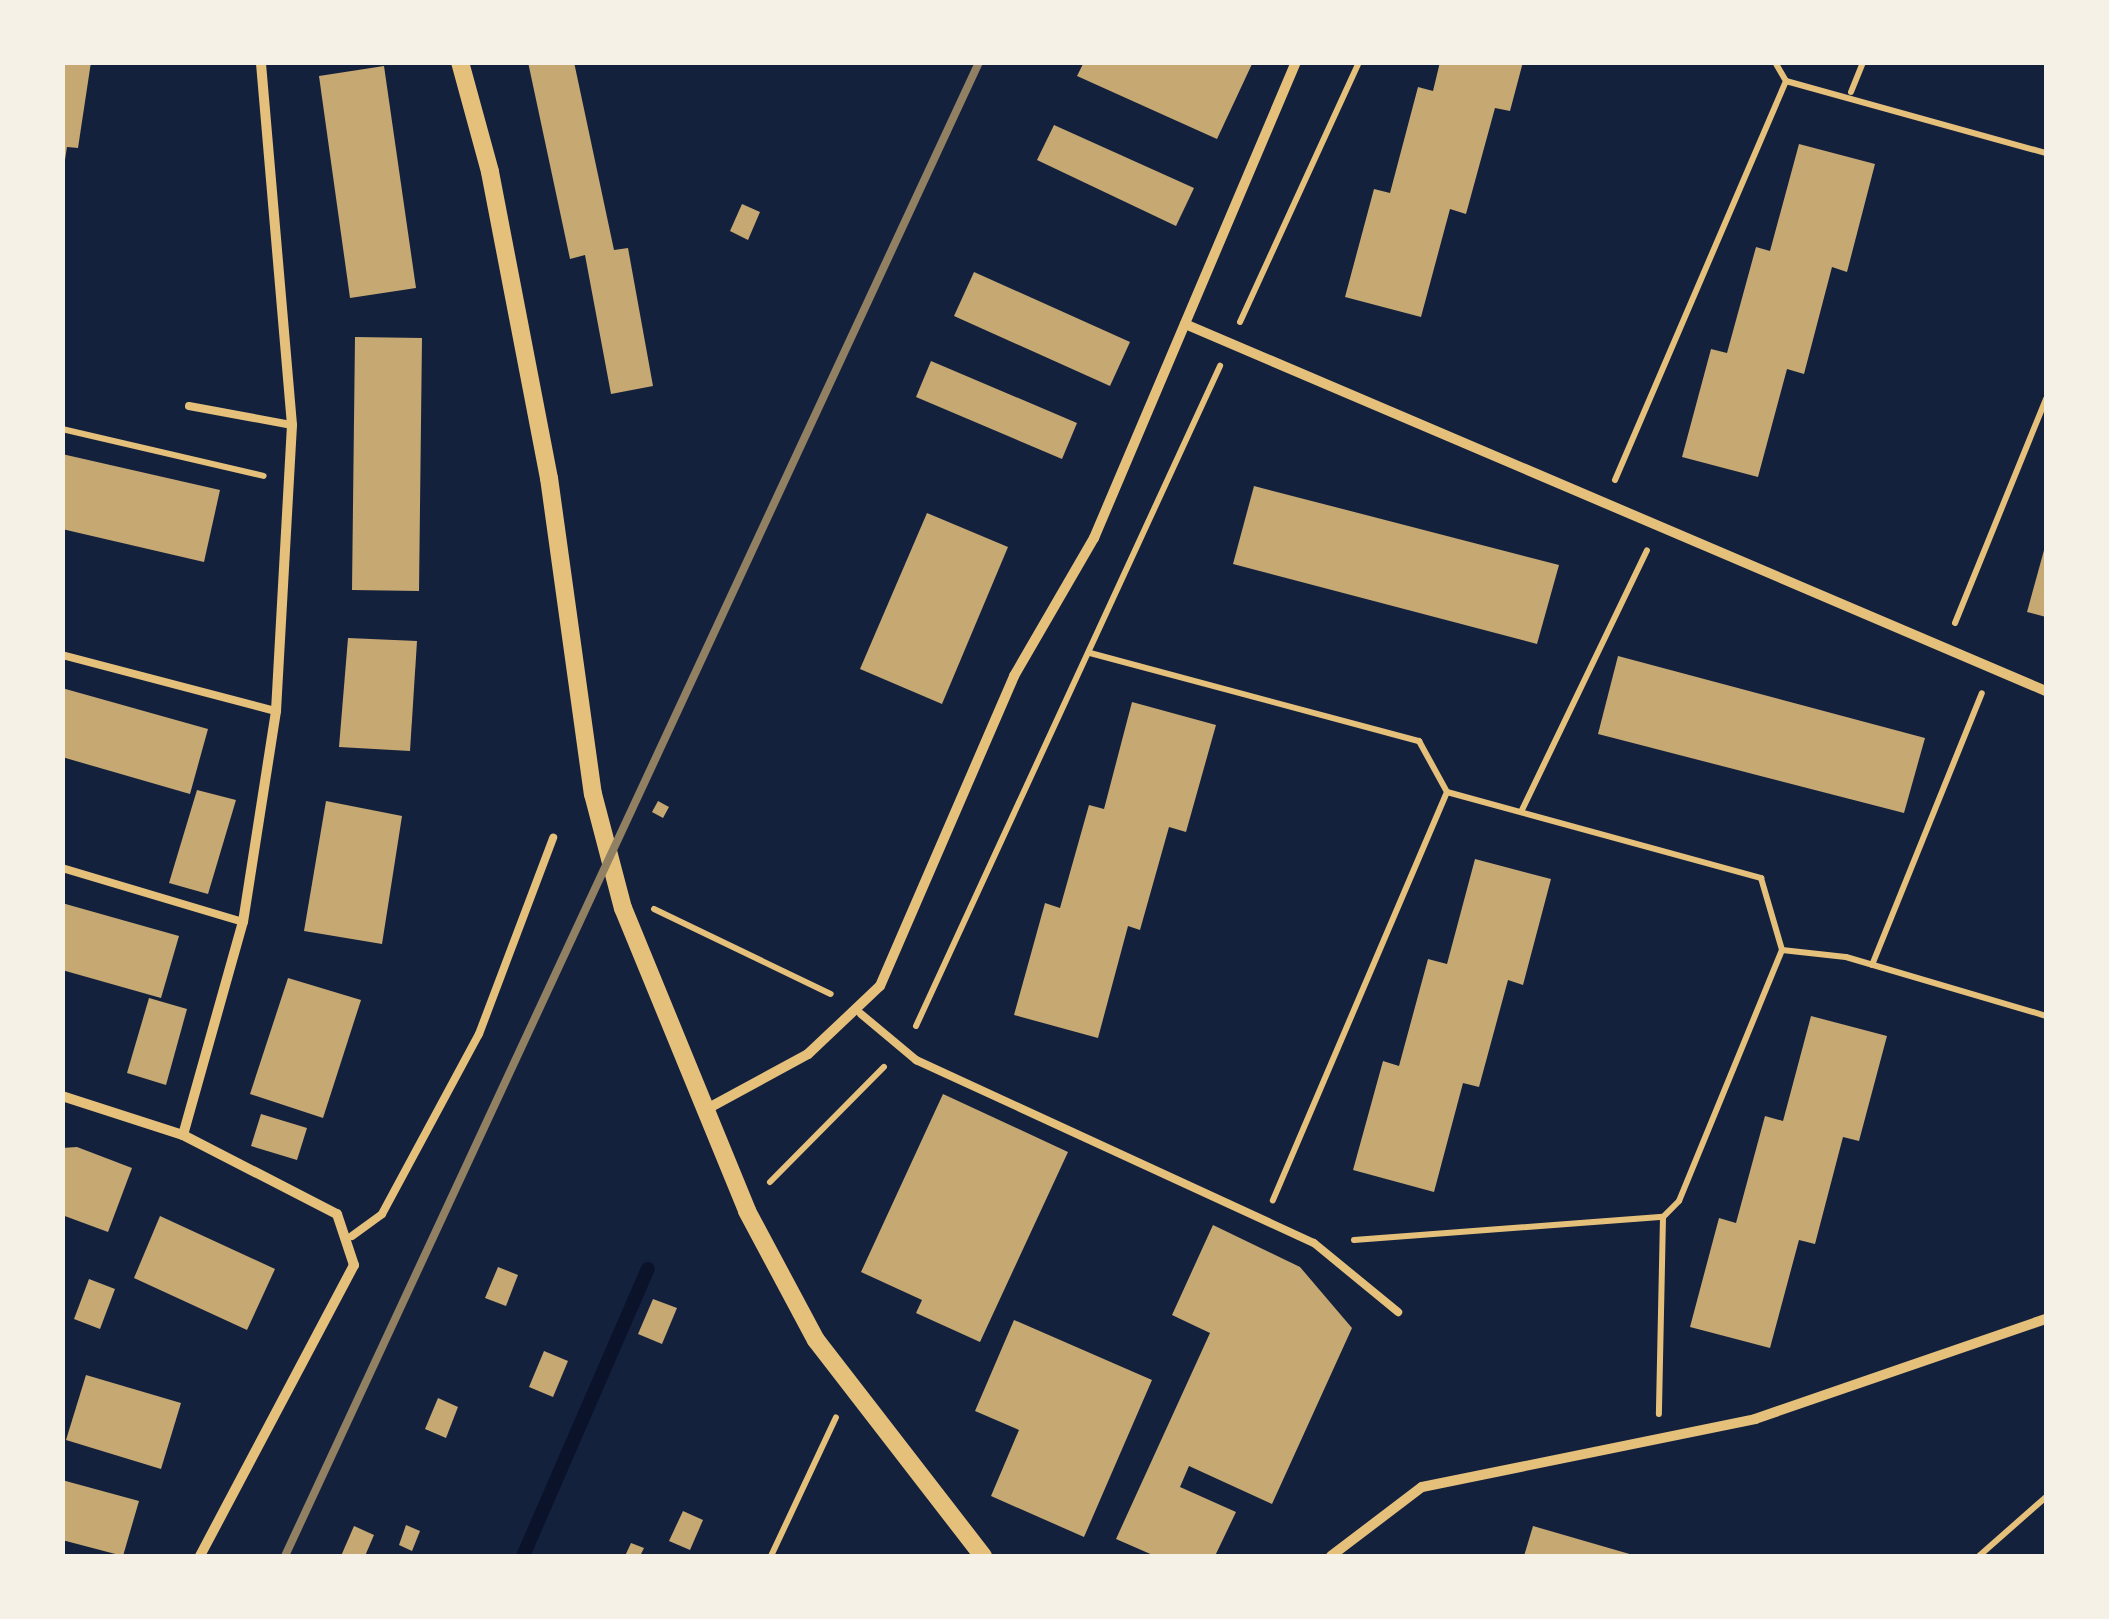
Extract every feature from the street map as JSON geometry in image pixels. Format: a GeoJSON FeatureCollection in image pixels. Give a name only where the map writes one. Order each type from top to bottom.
{"type":"FeatureCollection","features":[{"type":"Feature","properties":{"kind":"street"},"geometry":{"type":"LineString","coordinates":[[183,1136],[242,922],[276,711],[292,425],[261,62]]}},
{"type":"Feature","properties":{"kind":"street"},"geometry":{"type":"LineString","coordinates":[[460,62],[501,229],[593,794],[623,908],[748,1211],[850,1386],[984,1556]]}},
{"type":"Feature","properties":{"kind":"street"},"geometry":{"type":"LineString","coordinates":[[704,1110],[860,1014],[894,960],[1014,676],[1094,538],[1296,62]]}},
{"type":"Feature","properties":{"kind":"street"},"geometry":{"type":"LineString","coordinates":[[1185,324],[1607,498],[2046,691]]}},
{"type":"Feature","properties":{"kind":"street"},"geometry":{"type":"LineString","coordinates":[[62,1096],[183,1136],[337,1214],[352,1236],[354,1264],[200,1556]]}},
{"type":"Feature","properties":{"kind":"street"},"geometry":{"type":"LineString","coordinates":[[1331,1556],[1422,1487],[1755,1419],[2046,1319]]}},
{"type":"Feature","properties":{"kind":"lane"},"geometry":{"type":"LineString","coordinates":[[188,406],[292,425]]}},
{"type":"Feature","properties":{"kind":"lane"},"geometry":{"type":"LineString","coordinates":[[62,655],[276,711]]}},
{"type":"Feature","properties":{"kind":"lane"},"geometry":{"type":"LineString","coordinates":[[352,1236],[382,1214],[478,1034],[553,838]]}},
{"type":"Feature","properties":{"kind":"lane"},"geometry":{"type":"LineString","coordinates":[[62,868],[242,922]]}},
{"type":"Feature","properties":{"kind":"lane"},"geometry":{"type":"LineString","coordinates":[[860,1014],[902,1049],[1314,1243],[1398,1312]]}},
{"type":"Feature","properties":{"kind":"path"},"geometry":{"type":"LineString","coordinates":[[748,1211],[790,1155],[902,1049],[1090,653],[1359,62]]}},
{"type":"Feature","properties":{"kind":"path"},"geometry":{"type":"LineString","coordinates":[[1774,62],[1786,82]]}},
{"type":"Feature","properties":{"kind":"path"},"geometry":{"type":"LineString","coordinates":[[1851,92],[1863,62]]}},
{"type":"Feature","properties":{"kind":"path"},"geometry":{"type":"LineString","coordinates":[[1786,82],[1851,92],[2046,152]]}},
{"type":"Feature","properties":{"kind":"path"},"geometry":{"type":"LineString","coordinates":[[1607,498],[1786,82]]}},
{"type":"Feature","properties":{"kind":"path"},"geometry":{"type":"LineString","coordinates":[[1944,646],[2046,399]]}},
{"type":"Feature","properties":{"kind":"path"},"geometry":{"type":"LineString","coordinates":[[62,429],[290,482]]}},
{"type":"Feature","properties":{"kind":"path"},"geometry":{"type":"LineString","coordinates":[[1522,810],[1660,523]]}},
{"type":"Feature","properties":{"kind":"path"},"geometry":{"type":"LineString","coordinates":[[1090,653],[1419,740],[1447,792],[1761,878],[1782,950],[1679,1201],[1663,1217],[1314,1243]]}},
{"type":"Feature","properties":{"kind":"path"},"geometry":{"type":"LineString","coordinates":[[1872,965],[1992,667]]}},
{"type":"Feature","properties":{"kind":"path"},"geometry":{"type":"LineString","coordinates":[[1264,1219],[1447,792]]}},
{"type":"Feature","properties":{"kind":"path"},"geometry":{"type":"LineString","coordinates":[[623,908],[668,910],[860,1014]]}},
{"type":"Feature","properties":{"kind":"path"},"geometry":{"type":"LineString","coordinates":[[1782,950],[1872,965],[2046,1016]]}},
{"type":"Feature","properties":{"kind":"path"},"geometry":{"type":"LineString","coordinates":[[1659,1440],[1663,1217]]}},
{"type":"Feature","properties":{"kind":"path"},"geometry":{"type":"LineString","coordinates":[[771,1556],[850,1386]]}},
{"type":"Feature","properties":{"kind":"path"},"geometry":{"type":"LineString","coordinates":[[1978,1556],[2046,1496]]}},
{"type":"Feature","properties":{"kind":"building"},"geometry":{"type":"Polygon","coordinates":[[[62,62],[91,62],[78,148],[67,147],[65,160],[62,62]]]}},
{"type":"Feature","properties":{"kind":"building"},"geometry":{"type":"Polygon","coordinates":[[[528,62],[574,62],[614,250],[628,248],[653,386],[611,394],[585,255],[570,259],[528,62]]]}},
{"type":"Feature","properties":{"kind":"building"},"geometry":{"type":"Polygon","coordinates":[[[1084,62],[1252,64],[1217,139],[1077,76],[1084,62]]]}},
{"type":"Feature","properties":{"kind":"building"},"geometry":{"type":"Polygon","coordinates":[[[1440,62],[1523,62],[1510,111],[1495,108],[1466,214],[1450,209],[1421,317],[1345,297],[1374,189],[1390,193],[1418,87],[1433,91],[1440,62]]]}},
{"type":"Feature","properties":{"kind":"building"},"geometry":{"type":"Polygon","coordinates":[[[384,66],[416,288],[350,298],[319,76],[384,66]]]}},
{"type":"Feature","properties":{"kind":"building"},"geometry":{"type":"Polygon","coordinates":[[[1054,125],[1194,188],[1176,226],[1037,160],[1054,125]]]}},
{"type":"Feature","properties":{"kind":"building"},"geometry":{"type":"Polygon","coordinates":[[[1799,144],[1875,164],[1847,272],[1832,267],[1804,374],[1787,369],[1758,477],[1682,457],[1711,349],[1727,353],[1756,247],[1770,251],[1799,144]]]}},
{"type":"Feature","properties":{"kind":"building"},"geometry":{"type":"Polygon","coordinates":[[[742,204],[760,212],[748,240],[730,231],[742,204]]]}},
{"type":"Feature","properties":{"kind":"building"},"geometry":{"type":"Polygon","coordinates":[[[974,272],[1130,342],[1110,386],[954,316],[974,272]]]}},
{"type":"Feature","properties":{"kind":"building"},"geometry":{"type":"Polygon","coordinates":[[[355,337],[422,338],[419,591],[352,590],[355,337]]]}},
{"type":"Feature","properties":{"kind":"building"},"geometry":{"type":"Polygon","coordinates":[[[931,361],[1077,423],[1062,459],[916,397],[931,361]]]}},
{"type":"Feature","properties":{"kind":"building"},"geometry":{"type":"Polygon","coordinates":[[[62,454],[220,490],[204,562],[62,529],[62,454]]]}},
{"type":"Feature","properties":{"kind":"building"},"geometry":{"type":"Polygon","coordinates":[[[1254,486],[1559,565],[1537,644],[1233,564],[1254,486]]]}},
{"type":"Feature","properties":{"kind":"building"},"geometry":{"type":"Polygon","coordinates":[[[927,513],[1008,547],[942,704],[860,669],[927,513]]]}},
{"type":"Feature","properties":{"kind":"building"},"geometry":{"type":"Polygon","coordinates":[[[2046,543],[2046,617],[2027,612],[2046,543]]]}},
{"type":"Feature","properties":{"kind":"building"},"geometry":{"type":"Polygon","coordinates":[[[348,638],[417,641],[410,751],[339,747],[348,638]]]}},
{"type":"Feature","properties":{"kind":"building"},"geometry":{"type":"Polygon","coordinates":[[[1618,656],[1925,738],[1904,813],[1598,734],[1618,656]]]}},
{"type":"Feature","properties":{"kind":"building"},"geometry":{"type":"Polygon","coordinates":[[[62,688],[208,729],[190,794],[62,757],[62,688]]]}},
{"type":"Feature","properties":{"kind":"building"},"geometry":{"type":"Polygon","coordinates":[[[1132,702],[1216,725],[1186,832],[1169,827],[1140,930],[1128,926],[1098,1038],[1014,1015],[1045,903],[1060,908],[1089,805],[1104,809],[1132,702]]]}},
{"type":"Feature","properties":{"kind":"building"},"geometry":{"type":"Polygon","coordinates":[[[197,790],[236,800],[208,894],[169,883],[197,790]]]}},
{"type":"Feature","properties":{"kind":"building"},"geometry":{"type":"Polygon","coordinates":[[[326,801],[402,816],[382,944],[304,931],[326,801]]]}},
{"type":"Feature","properties":{"kind":"building"},"geometry":{"type":"Polygon","coordinates":[[[658,801],[669,807],[663,818],[652,812],[658,801]]]}},
{"type":"Feature","properties":{"kind":"building"},"geometry":{"type":"Polygon","coordinates":[[[1475,859],[1551,879],[1523,985],[1508,980],[1479,1087],[1463,1083],[1434,1192],[1353,1170],[1383,1061],[1399,1066],[1428,959],[1447,964],[1475,859]]]}},
{"type":"Feature","properties":{"kind":"building"},"geometry":{"type":"Polygon","coordinates":[[[62,903],[179,936],[161,998],[62,970],[62,903]]]}},
{"type":"Feature","properties":{"kind":"building"},"geometry":{"type":"Polygon","coordinates":[[[288,978],[361,1000],[323,1118],[250,1094],[288,978]]]}},
{"type":"Feature","properties":{"kind":"building"},"geometry":{"type":"Polygon","coordinates":[[[149,998],[187,1009],[166,1085],[127,1073],[149,998]]]}},
{"type":"Feature","properties":{"kind":"building"},"geometry":{"type":"Polygon","coordinates":[[[1811,1016],[1887,1036],[1859,1141],[1843,1137],[1815,1244],[1799,1240],[1770,1348],[1690,1327],[1719,1218],[1736,1223],[1765,1116],[1783,1121],[1811,1016]]]}},
{"type":"Feature","properties":{"kind":"building"},"geometry":{"type":"Polygon","coordinates":[[[943,1094],[1068,1152],[980,1342],[916,1313],[922,1300],[861,1272],[943,1094]]]}},
{"type":"Feature","properties":{"kind":"building"},"geometry":{"type":"Polygon","coordinates":[[[261,1114],[307,1128],[297,1160],[251,1146],[261,1114]]]}},
{"type":"Feature","properties":{"kind":"building"},"geometry":{"type":"Polygon","coordinates":[[[77,1147],[132,1168],[108,1232],[62,1215],[62,1148],[77,1147]]]}},
{"type":"Feature","properties":{"kind":"building"},"geometry":{"type":"Polygon","coordinates":[[[160,1216],[275,1269],[247,1330],[134,1278],[160,1216]]]}},
{"type":"Feature","properties":{"kind":"building"},"geometry":{"type":"Polygon","coordinates":[[[1213,1225],[1300,1267],[1352,1328],[1272,1504],[1189,1466],[1180,1487],[1236,1512],[1215,1556],[1155,1556],[1116,1539],[1210,1333],[1172,1315],[1213,1225]]]}},
{"type":"Feature","properties":{"kind":"building"},"geometry":{"type":"Polygon","coordinates":[[[498,1267],[518,1275],[506,1306],[485,1298],[498,1267]]]}},
{"type":"Feature","properties":{"kind":"building"},"geometry":{"type":"Polygon","coordinates":[[[89,1279],[115,1289],[100,1329],[74,1319],[89,1279]]]}},
{"type":"Feature","properties":{"kind":"building"},"geometry":{"type":"Polygon","coordinates":[[[653,1299],[677,1308],[662,1344],[638,1334],[653,1299]]]}},
{"type":"Feature","properties":{"kind":"building"},"geometry":{"type":"Polygon","coordinates":[[[1014,1320],[1152,1380],[1084,1537],[991,1496],[1019,1430],[975,1411],[1014,1320]]]}},
{"type":"Feature","properties":{"kind":"building"},"geometry":{"type":"Polygon","coordinates":[[[544,1351],[568,1361],[553,1397],[529,1387],[544,1351]]]}},
{"type":"Feature","properties":{"kind":"building"},"geometry":{"type":"Polygon","coordinates":[[[86,1375],[181,1403],[161,1469],[66,1440],[86,1375]]]}},
{"type":"Feature","properties":{"kind":"building"},"geometry":{"type":"Polygon","coordinates":[[[438,1398],[458,1407],[446,1438],[425,1429],[438,1398]]]}},
{"type":"Feature","properties":{"kind":"building"},"geometry":{"type":"Polygon","coordinates":[[[62,1480],[139,1501],[123,1556],[62,1540],[62,1480]]]}},
{"type":"Feature","properties":{"kind":"building"},"geometry":{"type":"Polygon","coordinates":[[[683,1511],[703,1520],[690,1550],[669,1541],[683,1511]]]}},
{"type":"Feature","properties":{"kind":"building"},"geometry":{"type":"Polygon","coordinates":[[[406,1525],[420,1531],[412,1551],[399,1545],[406,1525]]]}},
{"type":"Feature","properties":{"kind":"building"},"geometry":{"type":"Polygon","coordinates":[[[354,1526],[374,1535],[365,1556],[341,1556],[354,1526]]]}},
{"type":"Feature","properties":{"kind":"building"},"geometry":{"type":"Polygon","coordinates":[[[1533,1526],[1633,1555],[1633,1556],[1524,1556],[1533,1526]]]}},
{"type":"Feature","properties":{"kind":"building"},"geometry":{"type":"Polygon","coordinates":[[[631,1543],[644,1548],[640,1556],[625,1556],[631,1543]]]}},
{"type":"Feature","properties":{"kind":"waterway"},"geometry":{"type":"LineString","coordinates":[[523,1556],[648,1269]]}},
{"type":"Feature","properties":{"kind":"railway"},"geometry":{"type":"LineString","coordinates":[[285,1556],[979,62]]}}]}
